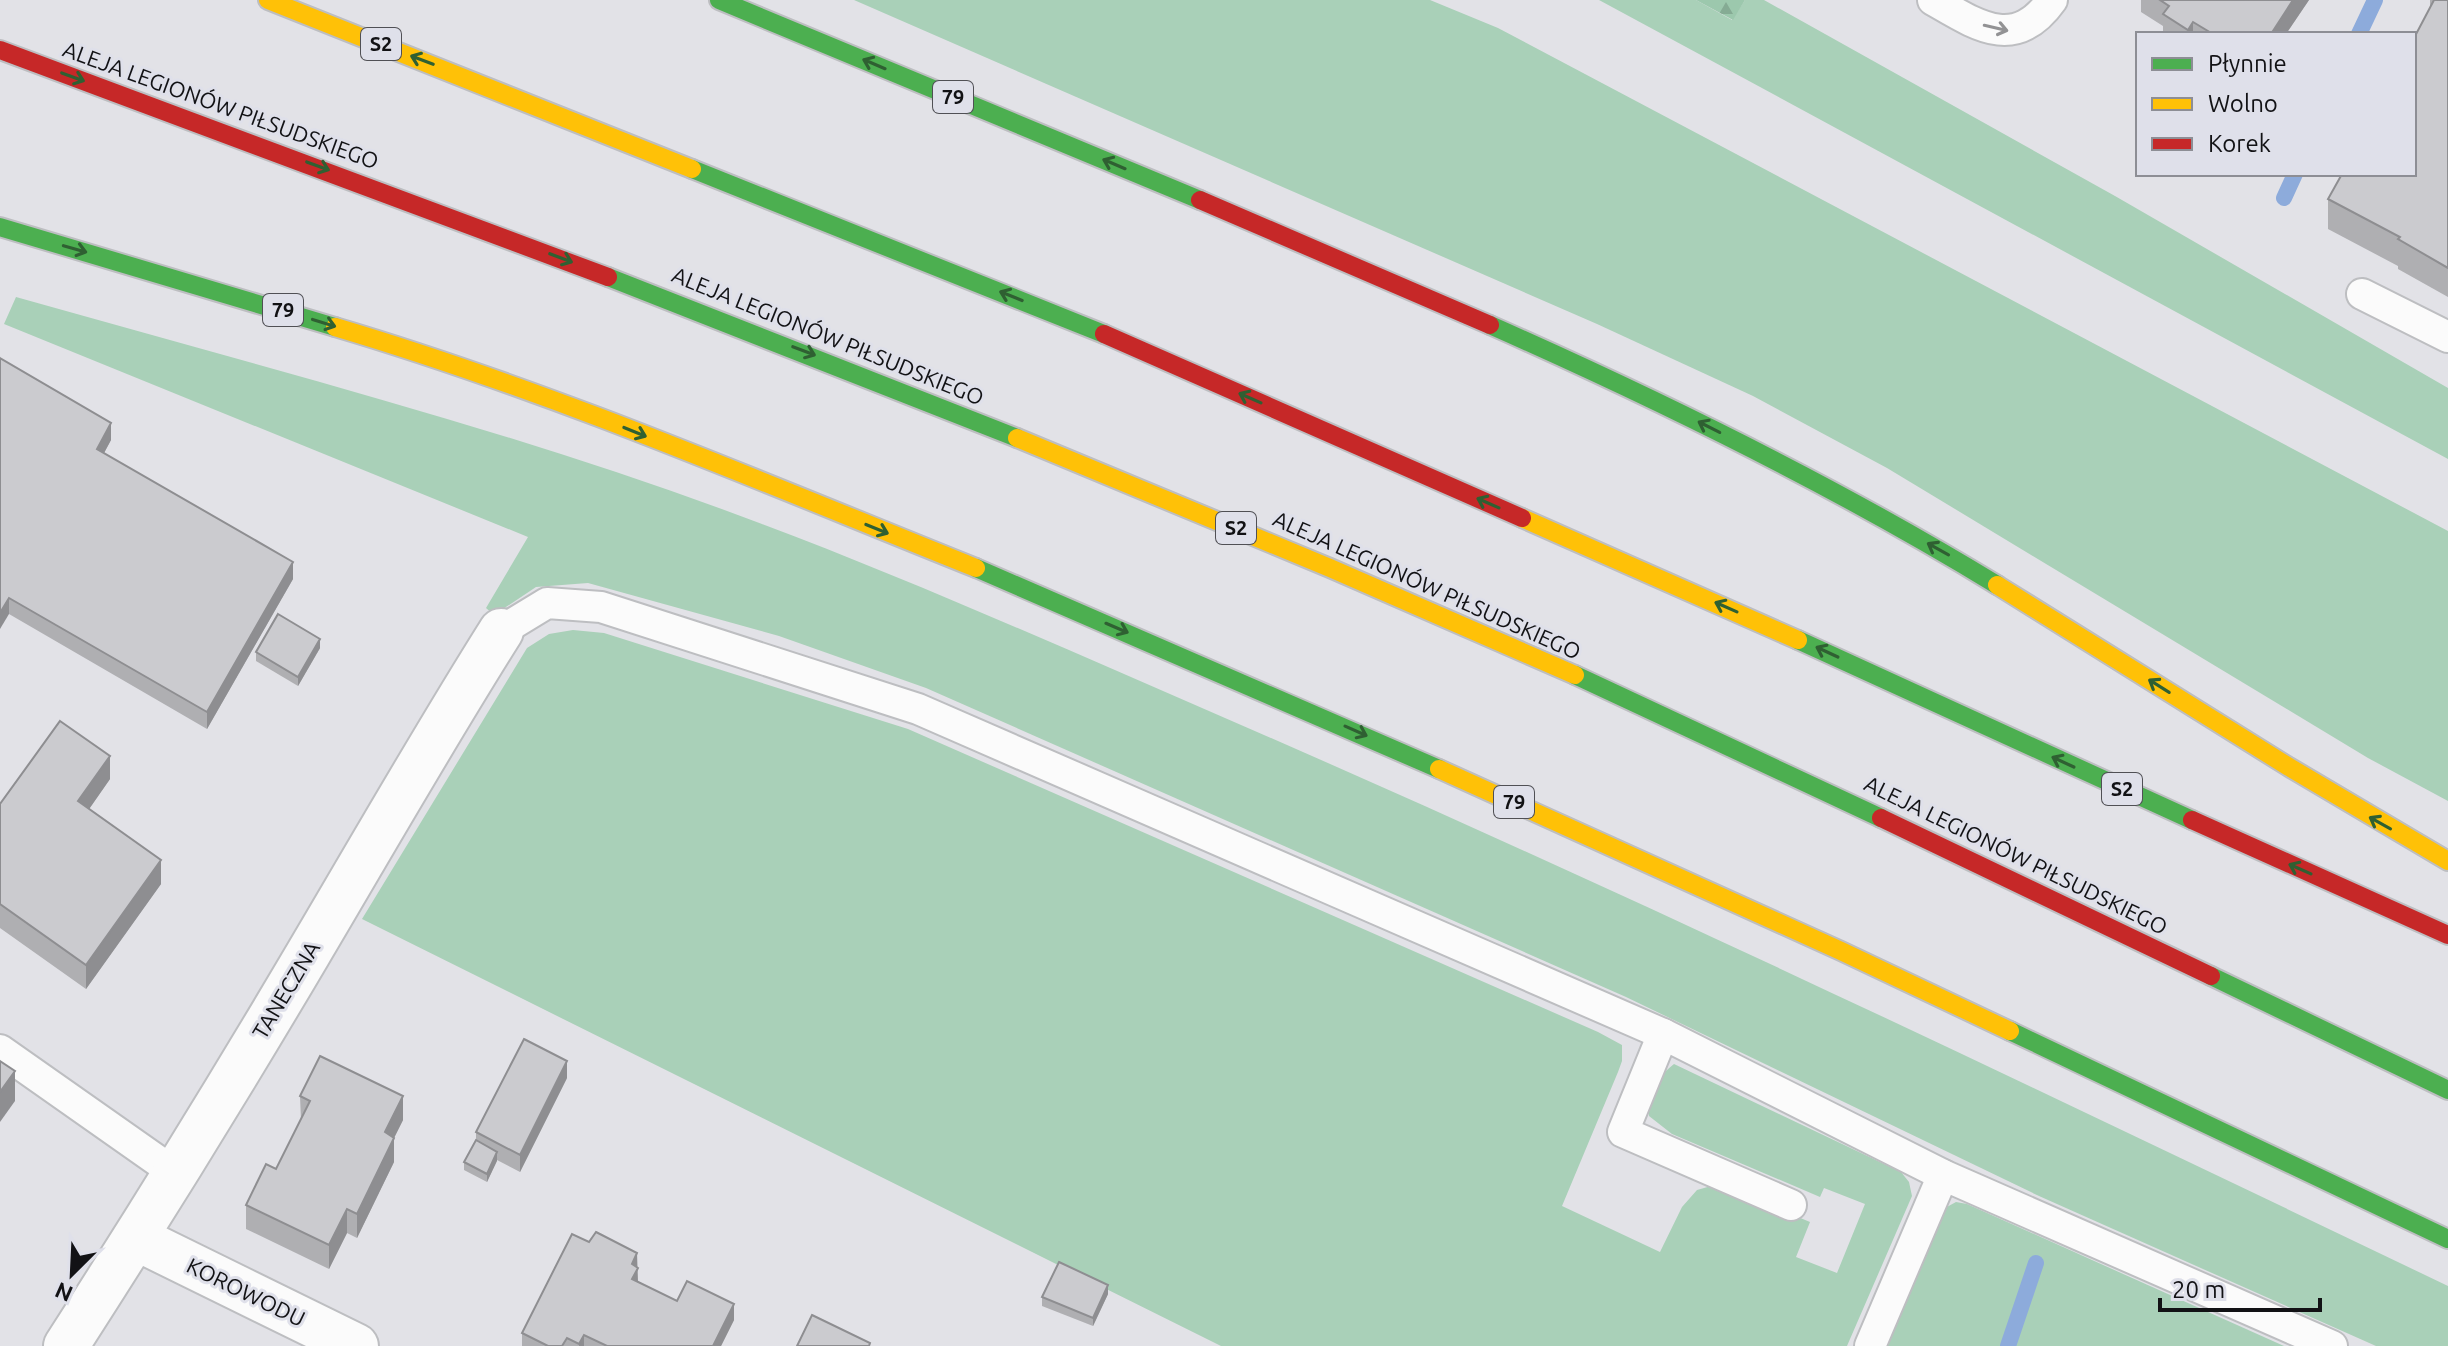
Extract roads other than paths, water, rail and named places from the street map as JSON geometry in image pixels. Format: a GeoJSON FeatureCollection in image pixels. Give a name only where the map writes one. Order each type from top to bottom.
{"type":"FeatureCollection","features":[{"type":"Feature","properties":{"kind":"highway","name":"S2"},"geometry":{"type":"LineString","coordinates":[[268,0],[1098,331],[1797,639],[2448,935]]}},
{"type":"Feature","properties":{"kind":"highway","name":"79"},"geometry":{"type":"LineString","coordinates":[[719,0],[1186,194],[1614,379],[1814,480],[1986,576],[2346,804],[2448,861]]}},
{"type":"Feature","properties":{"kind":"highway","name":"ALEJA LEGIONÓW PIŁSUDSKIEGO"},"geometry":{"type":"LineString","coordinates":[[0,50],[458,218],[808,352],[1141,487],[1517,649],[1804,780],[2448,1090]]}},
{"type":"Feature","properties":{"kind":"highway","name":"79"},"geometry":{"type":"LineString","coordinates":[[0,227],[427,354],[563,403],[976,568],[1351,728],[1841,951],[2448,1239]]}},
{"type":"Feature","properties":{"kind":"street","name":"TANECZNA"},"geometry":{"type":"LineString","coordinates":[[66,1346],[136,1238],[501,631]]}},
{"type":"Feature","properties":{"kind":"street","name":"KOROWODU"},"geometry":{"type":"LineString","coordinates":[[136,1238],[356,1346]]}},
{"type":"Feature","properties":{"kind":"lane"},"geometry":{"type":"LineString","coordinates":[[1933,0],[1966,19],[2003,32],[2023,29],[2052,0]]}},
{"type":"Feature","properties":{"kind":"lane"},"geometry":{"type":"LineString","coordinates":[[2362,294],[2448,337]]}},
{"type":"Feature","properties":{"kind":"lane"},"geometry":{"type":"LineString","coordinates":[[501,631],[547,603],[601,607],[918,709],[1663,1034],[1943,1175],[2332,1346]]}},
{"type":"Feature","properties":{"kind":"lane"},"geometry":{"type":"LineString","coordinates":[[1663,1034],[1623,1132],[1791,1205]]}},
{"type":"Feature","properties":{"kind":"lane"},"geometry":{"type":"LineString","coordinates":[[0,1050],[175,1173]]}},
{"type":"Feature","properties":{"kind":"lane"},"geometry":{"type":"LineString","coordinates":[[1870,1346],[1943,1175]]}},
{"type":"Feature","properties":{"kind":"waterway"},"geometry":{"type":"LineString","coordinates":[[2360,32],[2375,0]]}},
{"type":"Feature","properties":{"kind":"waterway"},"geometry":{"type":"LineString","coordinates":[[2284,198],[2294,176]]}},
{"type":"Feature","properties":{"kind":"waterway"},"geometry":{"type":"LineString","coordinates":[[2008,1346],[2036,1263]]}}]}
